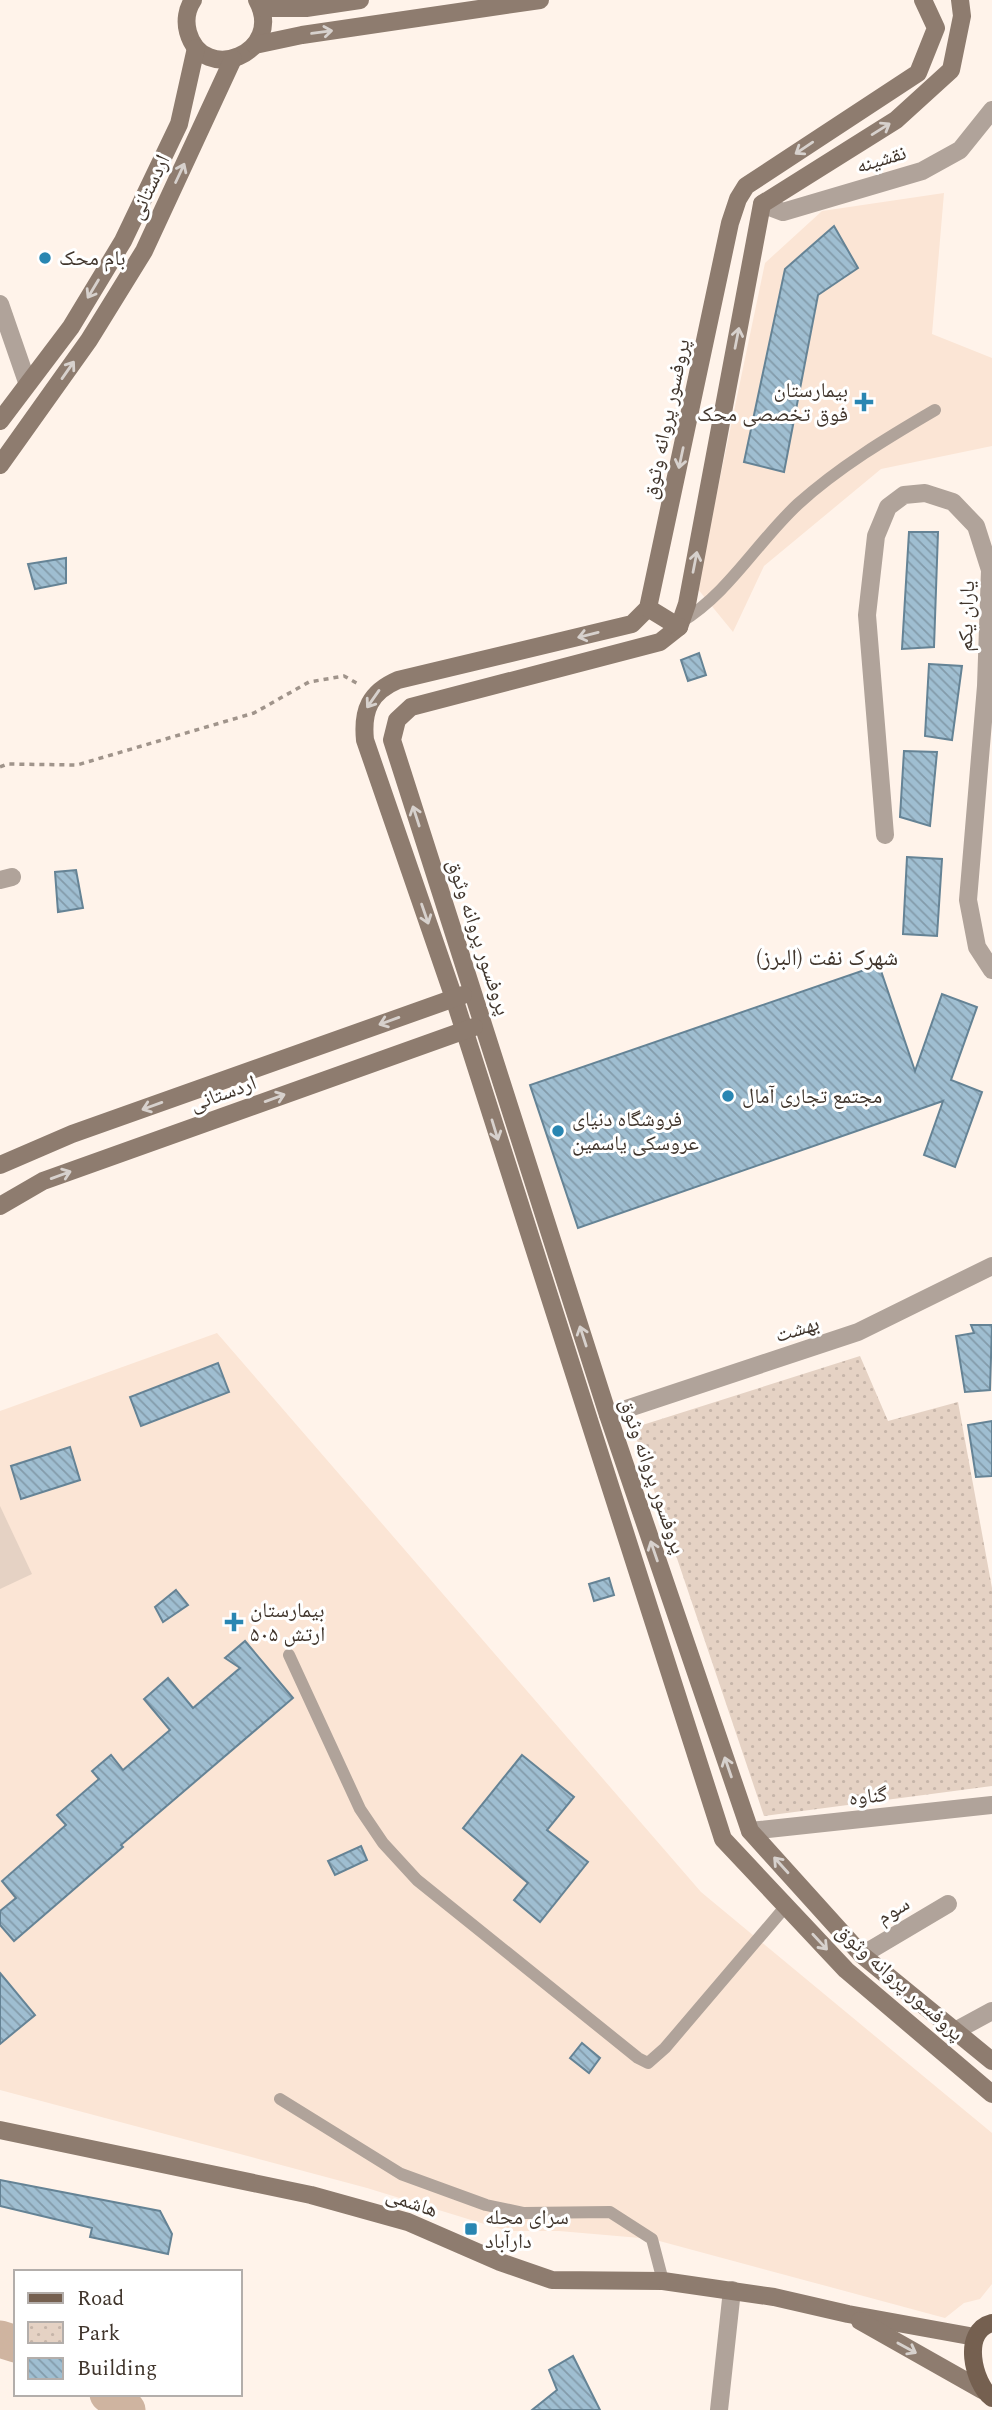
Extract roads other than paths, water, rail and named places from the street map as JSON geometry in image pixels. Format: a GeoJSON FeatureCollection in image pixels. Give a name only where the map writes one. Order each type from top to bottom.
{"type":"FeatureCollection","features":[{"type":"Feature","properties":{"kind":"main road"},"geometry":{"type":"LineString","coordinates":[[193,0],[186,16],[186,27],[196,48],[220,60],[233,59],[255,45],[302,35],[540,0]]}},
{"type":"Feature","properties":{"kind":"main road"},"geometry":{"type":"LineString","coordinates":[[255,45],[261,34],[259,4],[306,8],[360,0]]}},
{"type":"Feature","properties":{"kind":"main road"},"geometry":{"type":"LineString","coordinates":[[923,0],[936,28],[918,73],[746,186],[738,198],[762,204],[896,120],[951,70],[962,16],[960,0]]}},
{"type":"Feature","properties":{"kind":"main road","name":"اردستانی"},"geometry":{"type":"LineString","coordinates":[[0,421],[71,327],[123,242],[179,124],[196,48]]}},
{"type":"Feature","properties":{"kind":"main road","name":"اردستانی"},"geometry":{"type":"LineString","coordinates":[[0,465],[89,340],[144,251],[233,59]]}},
{"type":"Feature","properties":{"kind":"main road","name":"پروفسور پروانه وثوق"},"geometry":{"type":"LineString","coordinates":[[738,198],[730,223],[648,608],[632,624],[398,680],[382,687],[369,702],[363,720],[365,740],[454,998],[587,1421],[723,1839],[846,1970],[992,2095]]}},
{"type":"Feature","properties":{"kind":"main road"},"geometry":{"type":"LineString","coordinates":[[648,608],[680,625],[687,604],[762,204]]}},
{"type":"Feature","properties":{"kind":"main road"},"geometry":{"type":"LineString","coordinates":[[27,382],[39,413]]}},
{"type":"Feature","properties":{"kind":"main road","name":"پروفسور پروانه وثوق"},"geometry":{"type":"LineString","coordinates":[[680,625],[660,642],[411,707],[397,720],[392,740],[608,1415],[750,1831],[862,1955],[992,2061]]}},
{"type":"Feature","properties":{"kind":"main road","name":"اردستانی"},"geometry":{"type":"LineString","coordinates":[[0,1165],[72,1134],[472,992]]}},
{"type":"Feature","properties":{"kind":"main road","name":"اردستانی"},"geometry":{"type":"LineString","coordinates":[[0,1206],[43,1181],[483,1024]]}},
{"type":"Feature","properties":{"kind":"main road"},"geometry":{"type":"LineString","coordinates":[[587,1421],[608,1415]]}},
{"type":"Feature","properties":{"kind":"main road"},"geometry":{"type":"LineString","coordinates":[[723,1839],[750,1831]]}},
{"type":"Feature","properties":{"kind":"main road"},"geometry":{"type":"LineString","coordinates":[[786,1906],[802,1889]]}},
{"type":"Feature","properties":{"kind":"main road"},"geometry":{"type":"LineString","coordinates":[[846,1970],[862,1955]]}},
{"type":"Feature","properties":{"kind":"main road"},"geometry":{"type":"LineString","coordinates":[[939,2049],[957,2030]]}},
{"type":"Feature","properties":{"kind":"main road","name":"هاشمی"},"geometry":{"type":"LineString","coordinates":[[0,2130],[311,2194],[408,2222],[500,2262],[552,2280],[663,2281],[732,2290],[848,2314],[986,2325]]}},
{"type":"Feature","properties":{"kind":"main road","name":"هاشمی"},"geometry":{"type":"LineString","coordinates":[[848,2314],[987,2394]]}},
{"type":"Feature","properties":{"kind":"main road"},"geometry":{"type":"LineString","coordinates":[[986,2325],[974,2359],[987,2394]]}},
{"type":"Feature","properties":{"kind":"street","name":"نقشینه"},"geometry":{"type":"LineString","coordinates":[[762,204],[782,212],[922,171],[960,150],[992,110]]}},
{"type":"Feature","properties":{"kind":"street"},"geometry":{"type":"LineString","coordinates":[[0,304],[27,382]]}},
{"type":"Feature","properties":{"kind":"street","name":"یاران یکم"},"geometry":{"type":"LineString","coordinates":[[885,835],[867,615],[876,536],[888,507],[904,495],[925,493],[953,502],[976,526],[990,570],[986,686],[968,901],[977,947],[992,970]]}},
{"type":"Feature","properties":{"kind":"street","name":"بهشت"},"geometry":{"type":"LineString","coordinates":[[608,1415],[858,1332],[992,1266]]}},
{"type":"Feature","properties":{"kind":"street","name":"گناوه"},"geometry":{"type":"LineString","coordinates":[[750,1831],[992,1805]]}},
{"type":"Feature","properties":{"kind":"street","name":"سوم"},"geometry":{"type":"LineString","coordinates":[[862,1955],[948,1904]]}},
{"type":"Feature","properties":{"kind":"street"},"geometry":{"type":"LineString","coordinates":[[957,2030],[992,2011]]}},
{"type":"Feature","properties":{"kind":"street"},"geometry":{"type":"LineString","coordinates":[[719,2410],[732,2290]]}},
{"type":"Feature","properties":{"kind":"lane"},"geometry":{"type":"LineString","coordinates":[[680,625],[704,608],[798,504],[840,470],[935,410]]}},
{"type":"Feature","properties":{"kind":"lane"},"geometry":{"type":"LineString","coordinates":[[289,1655],[360,1809],[383,1843],[418,1880],[638,2058],[648,2063],[665,2048],[786,1906]]}},
{"type":"Feature","properties":{"kind":"lane"},"geometry":{"type":"LineString","coordinates":[[280,2099],[401,2175],[486,2205],[524,2213],[610,2212],[652,2239],[663,2281]]}},
{"type":"Feature","properties":{"kind":"waterway"},"geometry":{"type":"LineString","coordinates":[[0,2339],[14,2343]]}},
{"type":"Feature","properties":{"kind":"waterway"},"geometry":{"type":"LineString","coordinates":[[110,2396],[127,2410]]}},
{"type":"Feature","properties":{"kind":"place","name":"بام محک"},"geometry":{"type":"Point","coordinates":[45,258]}},
{"type":"Feature","properties":{"kind":"place","name":"بیمارستان فوق تخصصی محک"},"geometry":{"type":"Point","coordinates":[864,402]}},
{"type":"Feature","properties":{"kind":"place","name":"مجتمع تجاری آمال"},"geometry":{"type":"Point","coordinates":[728,1096]}},
{"type":"Feature","properties":{"kind":"place","name":"فروشگاه دنیای عروسکی یاسمین"},"geometry":{"type":"Point","coordinates":[558,1131]}},
{"type":"Feature","properties":{"kind":"place","name":"بیمارستان ۵۰۵ ارتش"},"geometry":{"type":"Point","coordinates":[234,1622]}},
{"type":"Feature","properties":{"kind":"place","name":"سرای محله دارآباد"},"geometry":{"type":"Point","coordinates":[471,2229]}},
{"type":"Feature","properties":{"kind":"district","name":"شهرک نفت (البرز)"},"geometry":{"type":"Point","coordinates":[827,957]}}]}
